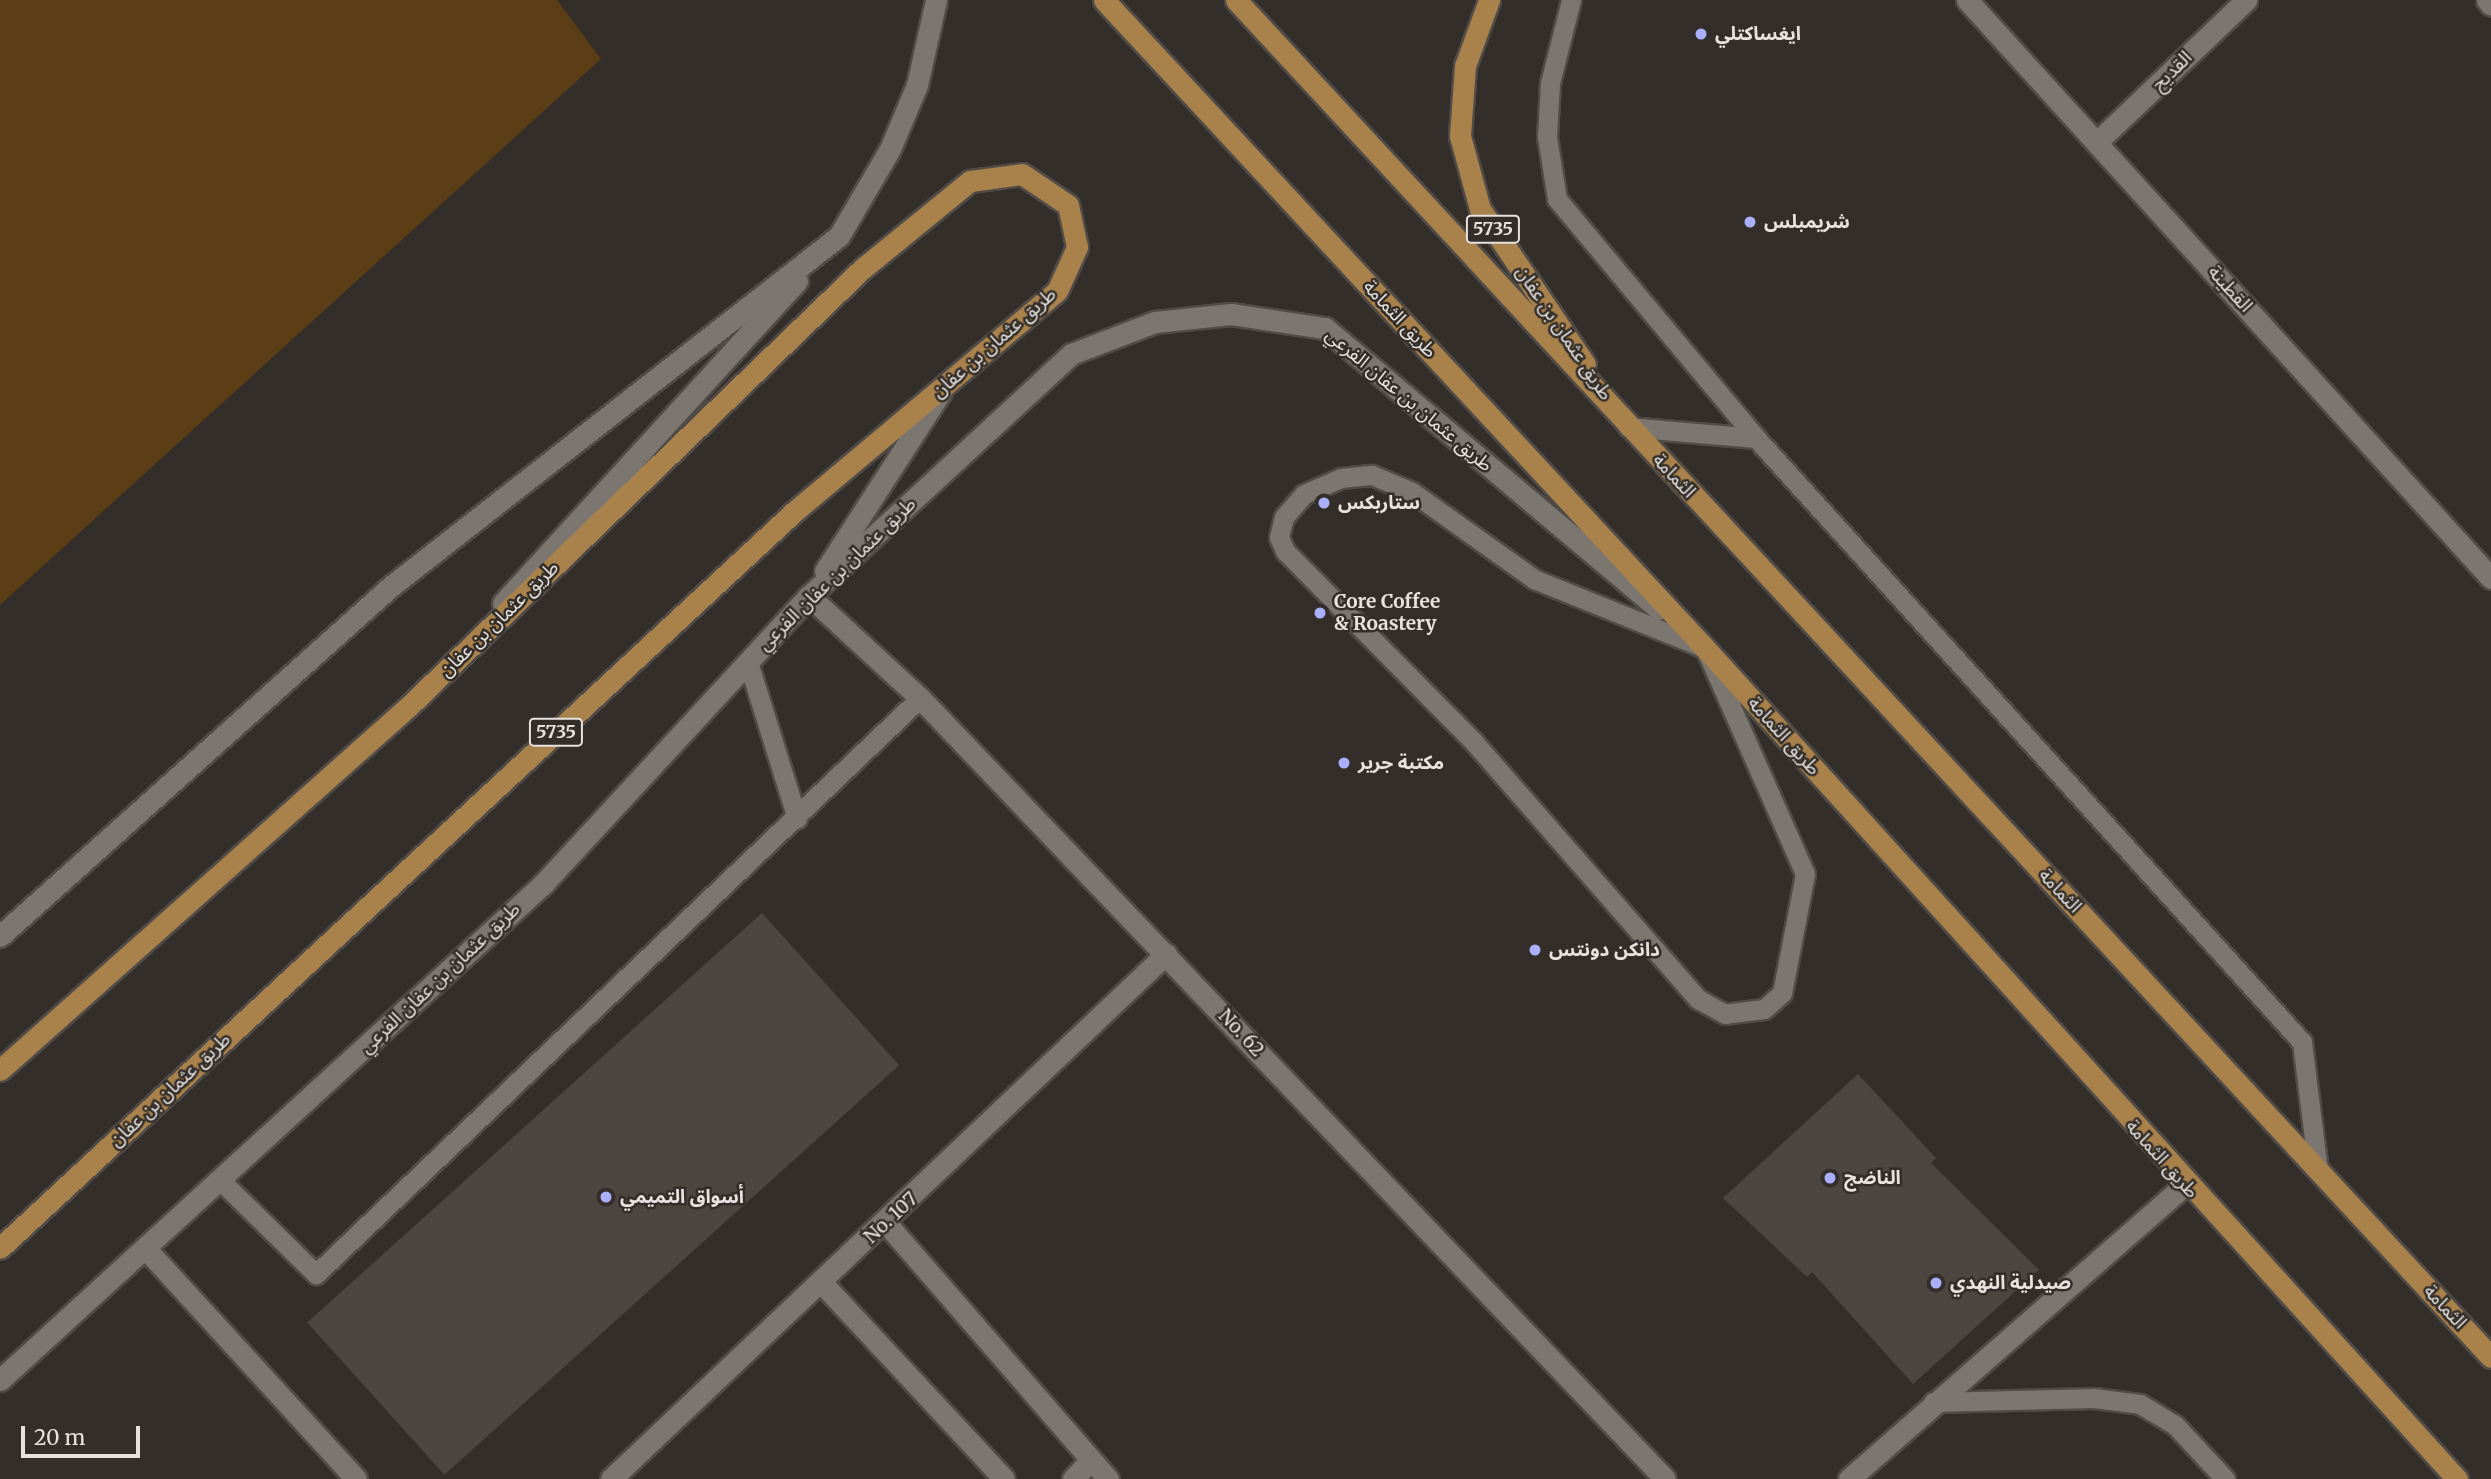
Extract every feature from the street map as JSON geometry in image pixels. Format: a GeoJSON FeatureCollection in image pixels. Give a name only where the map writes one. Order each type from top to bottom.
{"type":"FeatureCollection","features":[{"type":"Feature","properties":{"kind":"main road"},"geometry":{"type":"LineString","coordinates":[[409,706],[839,236],[890,149],[918,85],[936,0]]}},
{"type":"Feature","properties":{"kind":"main road","name":"طريق الثمامة"},"geometry":{"type":"LineString","coordinates":[[1104,0],[1705,648],[2185,1185],[2457,1479]]}},
{"type":"Feature","properties":{"kind":"main road"},"geometry":{"type":"LineString","coordinates":[[1236,0],[1628,427]]}},
{"type":"Feature","properties":{"kind":"main road","name":"طريق عثمان بن عفان"},"geometry":{"type":"LineString","coordinates":[[1489,0],[1465,66],[1460,136],[1480,209],[1628,427]]}},
{"type":"Feature","properties":{"kind":"main road","name":"القطينة"},"geometry":{"type":"LineString","coordinates":[[1967,0],[2491,578]]}},
{"type":"Feature","properties":{"kind":"main road","name":"القديح"},"geometry":{"type":"LineString","coordinates":[[2097,142],[2246,0]]}},
{"type":"Feature","properties":{"kind":"main road"},"geometry":{"type":"LineString","coordinates":[[2487,0],[2491,5]]}},
{"type":"Feature","properties":{"kind":"main road","name":"طريق عثمان بن عفان"},"geometry":{"type":"LineString","coordinates":[[0,1070],[121,959],[409,706],[862,269],[970,181],[1022,174],[1068,205],[1077,247],[1057,291],[796,510],[0,1248]]}},
{"type":"Feature","properties":{"kind":"main road"},"geometry":{"type":"LineString","coordinates":[[0,936],[390,587],[839,236]]}},
{"type":"Feature","properties":{"kind":"main road","name":"طريق عثمان بن عفان الفرعي"},"geometry":{"type":"LineString","coordinates":[[0,1380],[221,1181],[544,883],[809,596],[1071,354],[1155,322],[1231,314],[1325,328],[1705,648]]}},
{"type":"Feature","properties":{"kind":"main road"},"geometry":{"type":"LineString","coordinates":[[809,596],[945,386]]}},
{"type":"Feature","properties":{"kind":"main road","name":"الثمامة"},"geometry":{"type":"LineString","coordinates":[[1628,427],[2491,1357]]}},
{"type":"Feature","properties":{"kind":"main road","name":"No. 62"},"geometry":{"type":"LineString","coordinates":[[809,596],[920,698],[1665,1479]]}},
{"type":"Feature","properties":{"kind":"main road","name":"No. 107"},"geometry":{"type":"LineString","coordinates":[[611,1479],[886,1223],[1166,954]]}},
{"type":"Feature","properties":{"kind":"main road"},"geometry":{"type":"LineString","coordinates":[[0,1058],[121,959]]}},
{"type":"Feature","properties":{"kind":"main road"},"geometry":{"type":"LineString","coordinates":[[1849,1479],[1933,1402],[2185,1185]]}},
{"type":"Feature","properties":{"kind":"main road"},"geometry":{"type":"LineString","coordinates":[[886,1223],[1108,1479]]}},
{"type":"Feature","properties":{"kind":"main road"},"geometry":{"type":"LineString","coordinates":[[146,1249],[356,1479]]}},
{"type":"Feature","properties":{"kind":"main road"},"geometry":{"type":"LineString","coordinates":[[822,1283],[1004,1479]]}},
{"type":"Feature","properties":{"kind":"main road"},"geometry":{"type":"LineString","coordinates":[[1073,1479],[1091,1460]]}},
{"type":"Feature","properties":{"kind":"lane"},"geometry":{"type":"LineString","coordinates":[[1572,0],[1550,83],[1547,137],[1557,199],[1756,438],[2302,1042],[2318,1170]]}},
{"type":"Feature","properties":{"kind":"lane"},"geometry":{"type":"LineString","coordinates":[[1628,427],[1756,438]]}},
{"type":"Feature","properties":{"kind":"lane"},"geometry":{"type":"LineString","coordinates":[[1372,475],[1412,492],[1534,579],[1705,648],[1805,874],[1782,993],[1746,1014],[1726,1014],[1698,999],[1475,743],[1285,551],[1279,537],[1284,517],[1324,485],[1372,475]]}},
{"type":"Feature","properties":{"kind":"lane"},"geometry":{"type":"LineString","coordinates":[[748,662],[797,818]]}},
{"type":"Feature","properties":{"kind":"lane"},"geometry":{"type":"LineString","coordinates":[[221,1181],[316,1274],[920,698]]}},
{"type":"Feature","properties":{"kind":"lane"},"geometry":{"type":"LineString","coordinates":[[1933,1402],[2094,1398],[2140,1404],[2175,1425],[2225,1479]]}},
{"type":"Feature","properties":{"kind":"shaded area"},"geometry":{"type":"Polygon","coordinates":[[[0,0],[557,0],[601,59],[0,605],[0,0]]]}},
{"type":"Feature","properties":{"kind":"building","name":"أسواق التميمي"},"geometry":{"type":"Polygon","coordinates":[[[762,913],[899,1065],[444,1475],[307,1323],[762,913]]]}},
{"type":"Feature","properties":{"kind":"building"},"geometry":{"type":"Polygon","coordinates":[[[1858,1074],[1936,1158],[1931,1163],[2039,1270],[1913,1384],[1812,1272],[1807,1277],[1723,1198],[1858,1074]]]}},
{"type":"Feature","properties":{"kind":"place","name":"ايغساكتلي"},"geometry":{"type":"Point","coordinates":[1701,34]}},
{"type":"Feature","properties":{"kind":"place","name":"شريمبلس"},"geometry":{"type":"Point","coordinates":[1750,222]}},
{"type":"Feature","properties":{"kind":"place","name":"ستاربكس"},"geometry":{"type":"Point","coordinates":[1324,503]}},
{"type":"Feature","properties":{"kind":"place","name":"Core Coffee & Roastery"},"geometry":{"type":"Point","coordinates":[1320,613]}},
{"type":"Feature","properties":{"kind":"place","name":"مكتبة جرير"},"geometry":{"type":"Point","coordinates":[1344,763]}},
{"type":"Feature","properties":{"kind":"place","name":"دانكن دونتس"},"geometry":{"type":"Point","coordinates":[1535,950]}},
{"type":"Feature","properties":{"kind":"place","name":"الناضج"},"geometry":{"type":"Point","coordinates":[1830,1178]}},
{"type":"Feature","properties":{"kind":"place","name":"أسواق التميمي"},"geometry":{"type":"Point","coordinates":[606,1197]}},
{"type":"Feature","properties":{"kind":"place","name":"صيدلية النهدي"},"geometry":{"type":"Point","coordinates":[1936,1283]}}]}
